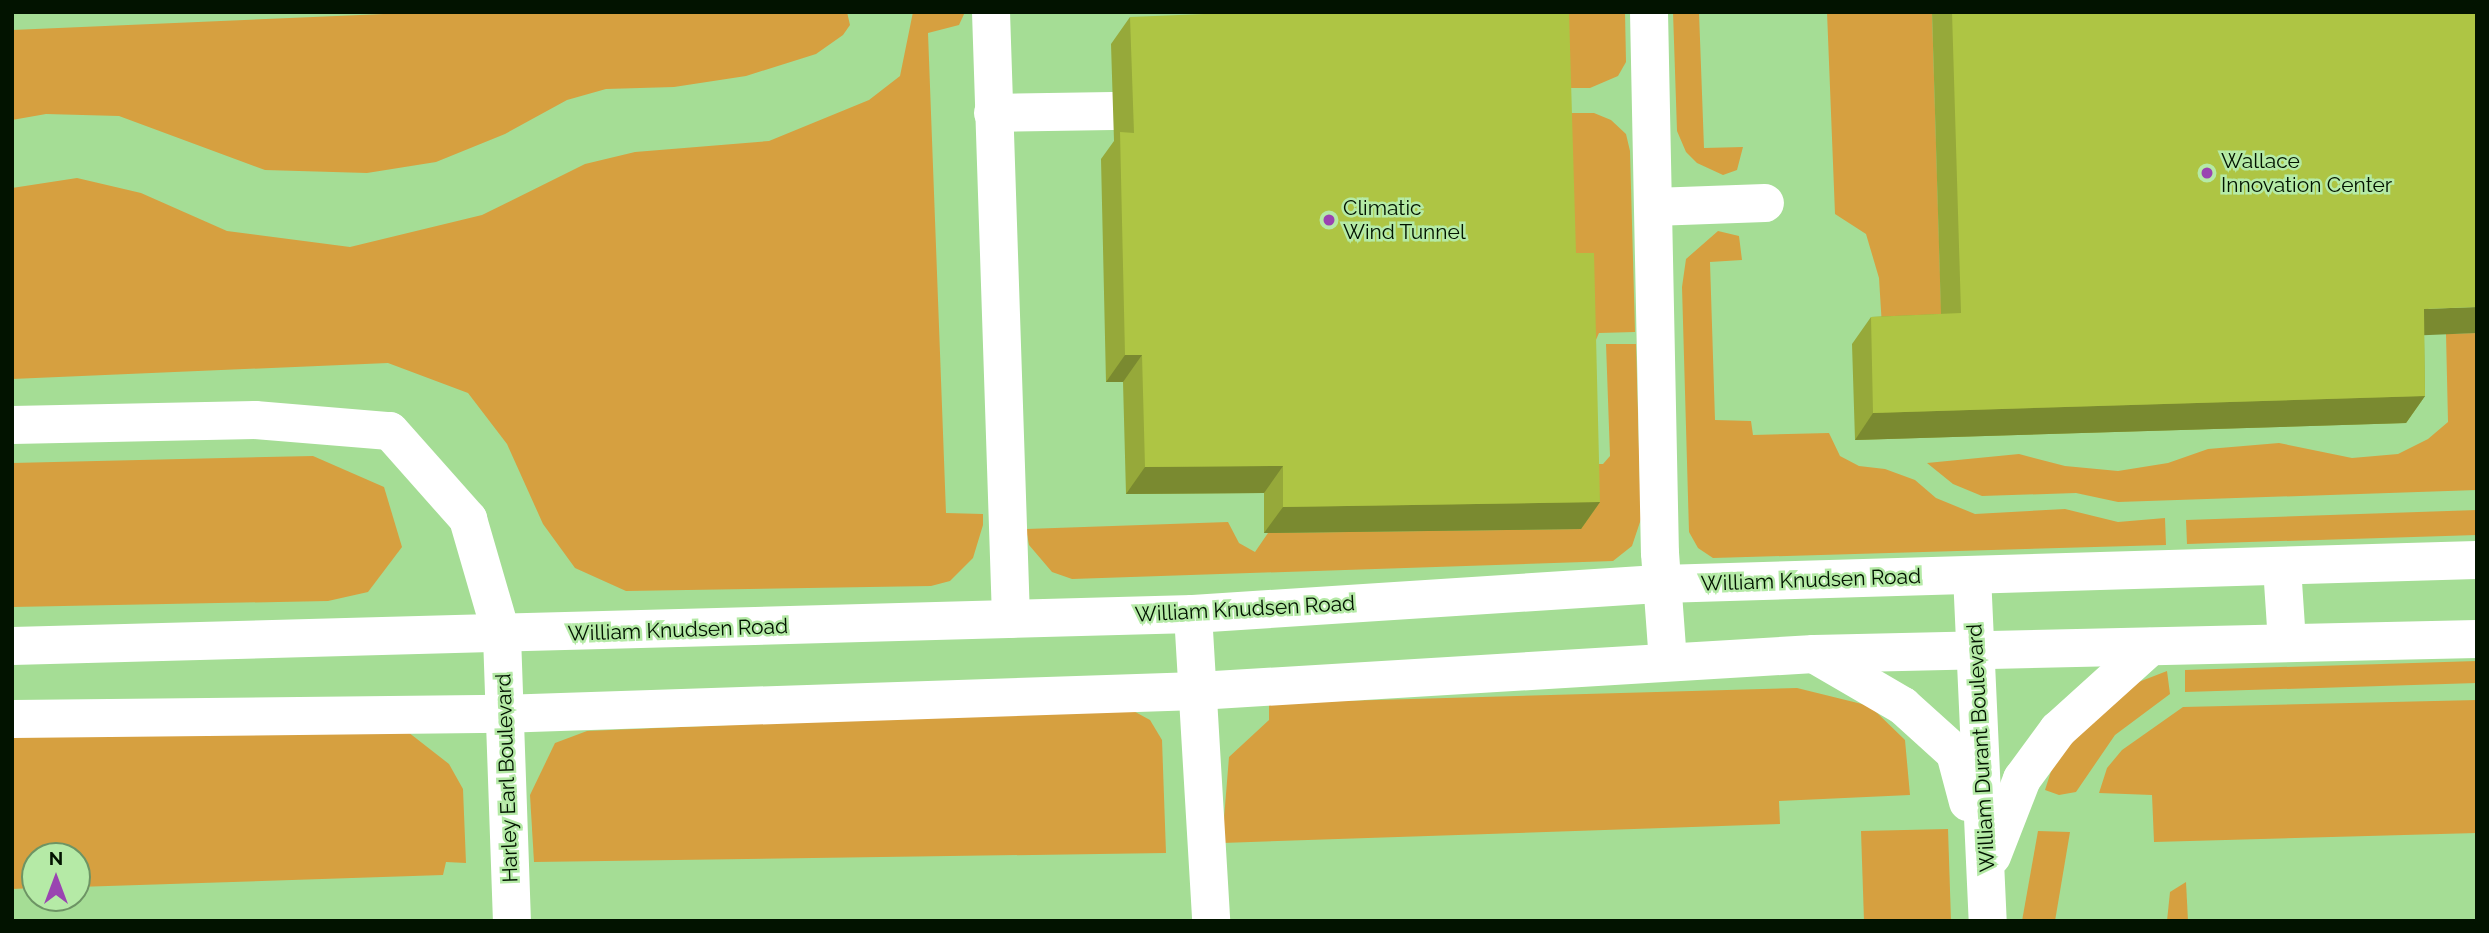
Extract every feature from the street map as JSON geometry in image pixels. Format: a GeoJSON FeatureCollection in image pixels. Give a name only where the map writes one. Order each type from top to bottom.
{"type":"FeatureCollection","features":[{"type":"Feature","properties":{"kind":"lane"},"geometry":{"type":"LineString","coordinates":[[991,12],[1011,619]]}},
{"type":"Feature","properties":{"kind":"lane"},"geometry":{"type":"LineString","coordinates":[[1649,12],[1662,584],[1668,663]]}},
{"type":"Feature","properties":{"kind":"lane"},"geometry":{"type":"LineString","coordinates":[[993,113],[1113,111]]}},
{"type":"Feature","properties":{"kind":"lane"},"geometry":{"type":"LineString","coordinates":[[1653,207],[1765,203]]}},
{"type":"Feature","properties":{"kind":"lane","name":"Harley Earl Boulevard"},"geometry":{"type":"LineString","coordinates":[[12,425],[255,420],[390,431],[468,519],[502,636],[512,921]]}},
{"type":"Feature","properties":{"kind":"lane","name":"William Knudsen Road"},"geometry":{"type":"LineString","coordinates":[[12,646],[502,636],[1192,614],[1662,584],[2477,561]]}},
{"type":"Feature","properties":{"kind":"lane"},"geometry":{"type":"LineString","coordinates":[[2282,567],[2287,643]]}},
{"type":"Feature","properties":{"kind":"lane","name":"William Durant Boulevard"},"geometry":{"type":"LineString","coordinates":[[1972,575],[1978,651],[1987,921]]}},
{"type":"Feature","properties":{"kind":"lane"},"geometry":{"type":"LineString","coordinates":[[1192,614],[1211,921]]}},
{"type":"Feature","properties":{"kind":"lane"},"geometry":{"type":"LineString","coordinates":[[12,719],[503,714],[1198,691],[1814,654],[2477,639]]}},
{"type":"Feature","properties":{"kind":"lane"},"geometry":{"type":"LineString","coordinates":[[1986,871],[2022,779],[2058,730],[2150,647]]}},
{"type":"Feature","properties":{"kind":"lane"},"geometry":{"type":"LineString","coordinates":[[1814,654],[1903,706],[1955,753],[1986,871]]}},
{"type":"Feature","properties":{"kind":"shaded area"},"geometry":{"type":"Polygon","coordinates":[[[12,12],[2477,12],[2477,921],[12,921],[12,12]]]}},
{"type":"Feature","properties":{"kind":"shaded area"},"geometry":{"type":"Polygon","coordinates":[[[431,12],[847,12],[850,25],[843,35],[816,54],[746,76],[674,87],[606,89],[567,100],[505,134],[436,162],[367,173],[265,170],[119,116],[46,114],[12,120],[12,30],[431,12]]]}},
{"type":"Feature","properties":{"kind":"shaded area"},"geometry":{"type":"Polygon","coordinates":[[[913,12],[965,12],[959,25],[928,33],[946,513],[983,514],[983,525],[973,558],[950,581],[931,586],[626,591],[575,568],[543,524],[507,444],[468,393],[388,363],[12,379],[12,188],[77,178],[141,193],[227,231],[350,247],[482,215],[585,164],[635,152],[769,141],[869,100],[900,76],[913,12]]]}},
{"type":"Feature","properties":{"kind":"shaded area"},"geometry":{"type":"Polygon","coordinates":[[[1549,12],[1625,12],[1626,62],[1618,76],[1590,88],[1551,88],[1549,12]]]}},
{"type":"Feature","properties":{"kind":"shaded area"},"geometry":{"type":"Polygon","coordinates":[[[1673,12],[1699,12],[1704,148],[1743,147],[1737,170],[1723,175],[1697,163],[1686,152],[1677,131],[1673,12]]]}},
{"type":"Feature","properties":{"kind":"shaded area"},"geometry":{"type":"Polygon","coordinates":[[[1827,12],[1932,12],[1942,340],[1883,343],[1879,278],[1866,234],[1835,214],[1827,12]]]}},
{"type":"Feature","properties":{"kind":"shaded area"},"geometry":{"type":"Polygon","coordinates":[[[1556,113],[1594,113],[1611,120],[1626,134],[1630,151],[1635,332],[1599,333],[1595,342],[1597,448],[1556,113]]]}},
{"type":"Feature","properties":{"kind":"shaded area"},"geometry":{"type":"Polygon","coordinates":[[[1718,231],[1739,236],[1742,260],[1710,262],[1715,420],[1751,421],[1753,435],[1829,433],[1840,456],[1859,466],[1885,469],[1915,480],[1936,498],[1975,514],[2065,509],[2118,522],[2165,518],[2166,545],[1713,558],[1698,548],[1689,532],[1682,287],[1686,259],[1718,231]]]}},
{"type":"Feature","properties":{"kind":"shaded area"},"geometry":{"type":"Polygon","coordinates":[[[2477,333],[2477,490],[2118,502],[2076,493],[1982,496],[1953,484],[1927,463],[2019,454],[2065,466],[2118,471],[2168,463],[2208,449],[2279,443],[2352,458],[2398,454],[2428,439],[2448,422],[2446,334],[2477,333]]]}},
{"type":"Feature","properties":{"kind":"shaded area"},"geometry":{"type":"Polygon","coordinates":[[[1606,344],[1636,344],[1641,519],[1632,546],[1613,561],[1072,579],[1052,572],[1029,545],[1026,529],[1228,522],[1239,543],[1255,552],[1268,533],[1581,529],[1579,464],[1603,464],[1610,456],[1606,344]]]}},
{"type":"Feature","properties":{"kind":"shaded area"},"geometry":{"type":"Polygon","coordinates":[[[313,456],[384,487],[402,547],[368,592],[328,601],[12,607],[12,463],[313,456]]]}},
{"type":"Feature","properties":{"kind":"shaded area"},"geometry":{"type":"Polygon","coordinates":[[[2477,510],[2477,535],[2187,544],[2186,520],[2477,510]]]}},
{"type":"Feature","properties":{"kind":"shaded area"},"geometry":{"type":"Polygon","coordinates":[[[2477,661],[2477,683],[2185,692],[2185,670],[2477,661]]]}},
{"type":"Feature","properties":{"kind":"shaded area"},"geometry":{"type":"Polygon","coordinates":[[[2167,671],[2170,694],[2115,735],[2076,792],[2059,795],[2045,790],[2054,762],[2068,740],[2136,683],[2167,671]]]}},
{"type":"Feature","properties":{"kind":"shaded area"},"geometry":{"type":"Polygon","coordinates":[[[1797,688],[1870,706],[1905,740],[1910,795],[1779,801],[1780,824],[1222,843],[1229,757],[1269,720],[1269,703],[1797,688]]]}},
{"type":"Feature","properties":{"kind":"shaded area"},"geometry":{"type":"Polygon","coordinates":[[[2477,700],[2477,833],[2154,842],[2152,795],[2099,793],[2107,768],[2122,750],[2183,707],[2477,700]]]}},
{"type":"Feature","properties":{"kind":"shaded area"},"geometry":{"type":"Polygon","coordinates":[[[1128,708],[1150,720],[1162,740],[1166,853],[534,862],[530,795],[555,743],[587,731],[1128,708]]]}},
{"type":"Feature","properties":{"kind":"shaded area"},"geometry":{"type":"Polygon","coordinates":[[[408,732],[449,764],[463,789],[466,863],[446,862],[443,875],[91,887],[91,842],[21,842],[21,889],[12,889],[12,737],[408,732]]]}},
{"type":"Feature","properties":{"kind":"shaded area"},"geometry":{"type":"Polygon","coordinates":[[[1948,829],[1951,921],[1864,921],[1861,831],[1948,829]]]}},
{"type":"Feature","properties":{"kind":"shaded area"},"geometry":{"type":"Polygon","coordinates":[[[2038,831],[2070,832],[2055,921],[2022,921],[2038,831]]]}},
{"type":"Feature","properties":{"kind":"shaded area"},"geometry":{"type":"Polygon","coordinates":[[[2186,882],[2188,921],[2167,921],[2170,892],[2186,882]]]}},
{"type":"Feature","properties":{"kind":"building","name":"Climatic Wind Tunnel"},"geometry":{"type":"Polygon","coordinates":[[[1254,12],[1569,12],[1576,253],[1594,253],[1600,502],[1283,507],[1283,466],[1145,467],[1142,355],[1125,355],[1120,132],[1134,133],[1130,17],[1254,12]]]}},
{"type":"Feature","properties":{"kind":"building","name":"Wallace Innovation Center"},"geometry":{"type":"Polygon","coordinates":[[[1952,12],[2477,12],[2477,307],[2424,309],[2425,396],[1873,413],[1871,317],[1961,313],[1952,12]]]}},
{"type":"Feature","properties":{"kind":"place","name":"Wallace Innovation Center"},"geometry":{"type":"Point","coordinates":[2207,173]}},
{"type":"Feature","properties":{"kind":"place","name":"Climatic Wind Tunnel"},"geometry":{"type":"Point","coordinates":[1329,220]}}]}
